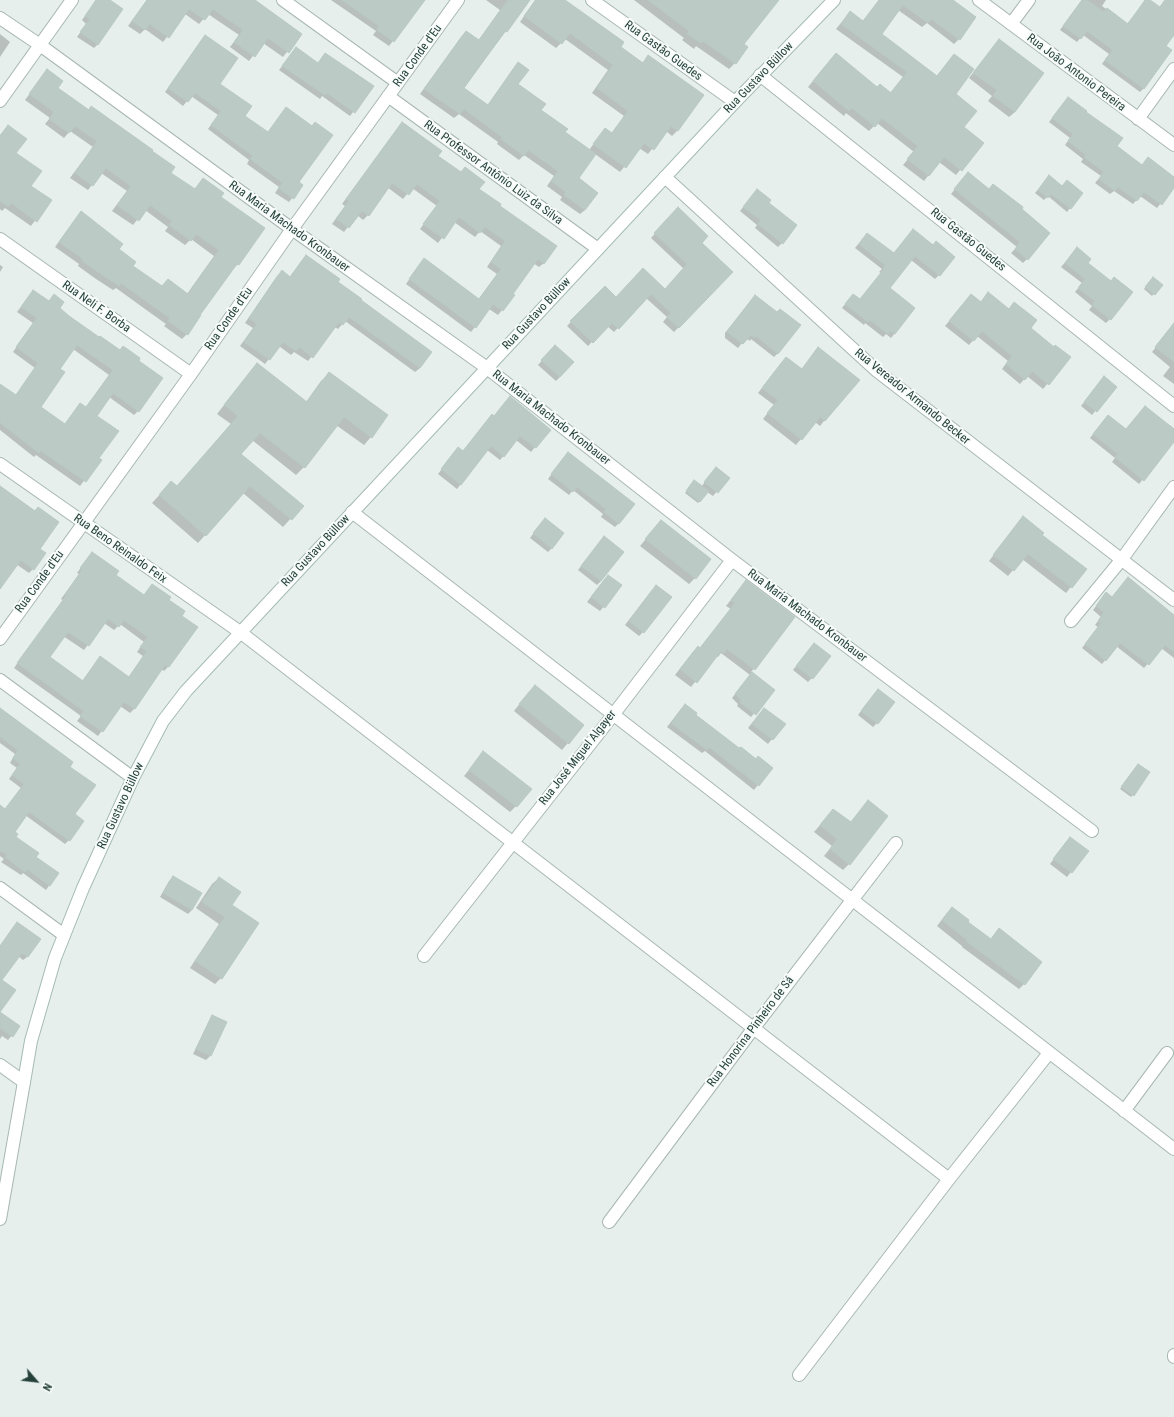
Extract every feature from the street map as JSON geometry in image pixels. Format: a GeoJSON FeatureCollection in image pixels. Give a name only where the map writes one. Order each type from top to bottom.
{"type":"FeatureCollection","features":[{"type":"Feature","properties":{"kind":"street"},"geometry":{"type":"LineString","coordinates":[[0,101],[72,0]]}},
{"type":"Feature","properties":{"kind":"street"},"geometry":{"type":"LineString","coordinates":[[283,0],[398,83]]}},
{"type":"Feature","properties":{"kind":"street","name":"Rua Conde d'Eu"},"geometry":{"type":"LineString","coordinates":[[0,639],[191,374],[292,229],[458,0]]}},
{"type":"Feature","properties":{"kind":"street","name":"Rua Gastão Guedes"},"geometry":{"type":"LineString","coordinates":[[592,0],[735,102]]}},
{"type":"Feature","properties":{"kind":"street","name":"Rua Gustavo Büllow"},"geometry":{"type":"LineString","coordinates":[[0,1219],[31,1041],[55,958],[83,888],[133,778],[163,720],[186,691],[240,632],[760,75],[834,0]]}},
{"type":"Feature","properties":{"kind":"street","name":"Rua João Antonio Pereira"},"geometry":{"type":"LineString","coordinates":[[979,0],[1174,145]]}},
{"type":"Feature","properties":{"kind":"street"},"geometry":{"type":"LineString","coordinates":[[1011,24],[1029,0]]}},
{"type":"Feature","properties":{"kind":"street","name":"Rua Maria Machado Kronbauer"},"geometry":{"type":"LineString","coordinates":[[0,18],[40,45],[292,229],[487,368],[732,560],[1092,831]]}},
{"type":"Feature","properties":{"kind":"street"},"geometry":{"type":"LineString","coordinates":[[1138,119],[1174,69]]}},
{"type":"Feature","properties":{"kind":"street","name":"Rua Gastão Guedes"},"geometry":{"type":"LineString","coordinates":[[760,75],[1174,406]]}},
{"type":"Feature","properties":{"kind":"street","name":"Rua Professor Antônio Luiz da Silva"},"geometry":{"type":"LineString","coordinates":[[388,96],[598,249]]}},
{"type":"Feature","properties":{"kind":"street","name":"Rua Vereador Armando Becker"},"geometry":{"type":"LineString","coordinates":[[665,177],[877,371],[1174,600]]}},
{"type":"Feature","properties":{"kind":"street","name":"Rua Neli F. Borba"},"geometry":{"type":"LineString","coordinates":[[0,239],[191,374]]}},
{"type":"Feature","properties":{"kind":"street","name":"Rua Beno Reinaldo Feix"},"geometry":{"type":"LineString","coordinates":[[0,464],[240,632],[949,1179]]}},
{"type":"Feature","properties":{"kind":"street"},"geometry":{"type":"LineString","coordinates":[[1071,621],[1122,559],[1174,487]]}},
{"type":"Feature","properties":{"kind":"street"},"geometry":{"type":"LineString","coordinates":[[352,512],[1174,1149]]}},
{"type":"Feature","properties":{"kind":"street","name":"Rua José Miguel Algayer"},"geometry":{"type":"LineString","coordinates":[[424,956],[613,715],[732,560]]}},
{"type":"Feature","properties":{"kind":"street"},"geometry":{"type":"LineString","coordinates":[[0,680],[133,778]]}},
{"type":"Feature","properties":{"kind":"street","name":"Rua Honorina Pinheiro de Sá"},"geometry":{"type":"LineString","coordinates":[[609,1222],[753,1028],[896,843]]}},
{"type":"Feature","properties":{"kind":"street"},"geometry":{"type":"LineString","coordinates":[[0,888],[64,935]]}},
{"type":"Feature","properties":{"kind":"street"},"geometry":{"type":"LineString","coordinates":[[799,1375],[949,1179],[1049,1053]]}},
{"type":"Feature","properties":{"kind":"street"},"geometry":{"type":"LineString","coordinates":[[1124,1111],[1167,1053]]}},
{"type":"Feature","properties":{"kind":"street"},"geometry":{"type":"LineString","coordinates":[[0,1065],[24,1082]]}},
{"type":"Feature","properties":{"kind":"building"},"geometry":{"type":"Polygon","coordinates":[[[96,0],[110,0],[123,9],[98,45],[80,32],[90,19],[85,16],[96,0]]]}},
{"type":"Feature","properties":{"kind":"building"},"geometry":{"type":"Polygon","coordinates":[[[147,0],[255,0],[302,34],[289,53],[268,38],[255,57],[234,42],[243,30],[213,9],[205,20],[189,9],[169,38],[150,24],[145,30],[132,21],[147,0]]]}},
{"type":"Feature","properties":{"kind":"building"},"geometry":{"type":"Polygon","coordinates":[[[342,0],[425,0],[394,42],[377,30],[379,26],[342,0]]]}},
{"type":"Feature","properties":{"kind":"building"},"geometry":{"type":"Polygon","coordinates":[[[508,0],[530,0],[507,32],[505,31],[464,88],[488,105],[518,62],[529,70],[518,84],[546,104],[541,110],[568,129],[565,132],[596,154],[579,178],[598,193],[585,210],[564,195],[566,192],[551,181],[558,171],[528,150],[524,156],[501,139],[502,137],[464,109],[460,114],[424,89],[466,31],[479,40],[508,0]]]}},
{"type":"Feature","properties":{"kind":"building"},"geometry":{"type":"Polygon","coordinates":[[[536,0],[565,0],[624,42],[621,47],[643,63],[648,55],[704,95],[678,131],[671,126],[654,150],[644,143],[626,168],[593,144],[605,128],[612,133],[628,111],[597,88],[613,65],[570,33],[562,44],[524,16],[536,0]]]}},
{"type":"Feature","properties":{"kind":"building"},"geometry":{"type":"Polygon","coordinates":[[[648,0],[779,0],[744,44],[748,47],[736,64],[703,41],[701,43],[687,34],[689,31],[648,0]]]}},
{"type":"Feature","properties":{"kind":"building"},"geometry":{"type":"Polygon","coordinates":[[[879,0],[953,0],[976,17],[960,40],[931,19],[928,23],[903,5],[882,34],[937,76],[954,54],[974,69],[956,94],[977,111],[964,127],[984,143],[962,171],[944,157],[929,176],[907,159],[918,146],[882,118],[875,127],[852,108],[849,111],[813,81],[836,53],[877,87],[880,84],[891,93],[907,72],[841,24],[850,11],[863,21],[879,0]]]}},
{"type":"Feature","properties":{"kind":"building"},"geometry":{"type":"Polygon","coordinates":[[[1082,0],[1087,0],[1104,12],[1107,8],[1128,24],[1145,0],[1150,0],[1160,7],[1165,0],[1174,0],[1174,35],[1166,46],[1172,50],[1144,89],[1105,60],[1113,50],[1087,31],[1081,39],[1063,26],[1082,0]]]}},
{"type":"Feature","properties":{"kind":"building"},"geometry":{"type":"Polygon","coordinates":[[[205,35],[238,58],[220,84],[252,106],[245,116],[268,132],[286,107],[312,126],[315,122],[333,135],[299,182],[303,185],[294,199],[278,188],[283,183],[250,159],[253,156],[211,125],[221,111],[195,93],[188,102],[168,88],[205,35]]]}},
{"type":"Feature","properties":{"kind":"building"},"geometry":{"type":"Polygon","coordinates":[[[999,39],[1044,73],[1015,112],[993,96],[997,90],[973,73],[999,39]]]}},
{"type":"Feature","properties":{"kind":"building"},"geometry":{"type":"Polygon","coordinates":[[[296,47],[318,63],[325,53],[374,86],[355,113],[327,93],[325,95],[282,66],[296,47]]]}},
{"type":"Feature","properties":{"kind":"building"},"geometry":{"type":"Polygon","coordinates":[[[47,69],[63,81],[58,88],[89,110],[91,106],[153,150],[152,151],[175,167],[171,173],[195,189],[203,178],[224,193],[221,197],[265,228],[239,265],[237,264],[200,315],[188,335],[168,321],[170,318],[121,283],[119,286],[82,261],[83,259],[59,242],[81,211],[123,244],[119,249],[136,262],[133,266],[162,286],[168,279],[188,294],[219,250],[196,234],[191,241],[169,225],[172,221],[150,205],[139,221],[117,205],[131,186],[106,168],[93,186],[75,173],[97,141],[75,126],[69,133],[49,119],[54,112],[29,94],[47,69]]]}},
{"type":"Feature","properties":{"kind":"building"},"geometry":{"type":"Polygon","coordinates":[[[1068,97],[1087,111],[1086,112],[1123,138],[1117,146],[1142,165],[1148,157],[1174,177],[1174,188],[1162,205],[1144,192],[1137,201],[1118,187],[1115,191],[1099,179],[1104,172],[1084,157],[1086,155],[1068,141],[1073,134],[1052,118],[1068,97]]]}},
{"type":"Feature","properties":{"kind":"building"},"geometry":{"type":"Polygon","coordinates":[[[402,122],[442,151],[438,156],[461,172],[465,167],[485,182],[479,189],[501,204],[500,206],[557,246],[544,264],[538,259],[503,311],[493,304],[476,328],[409,279],[424,258],[479,299],[501,269],[491,262],[505,241],[485,227],[480,233],[459,217],[444,239],[423,224],[440,201],[417,184],[409,195],[392,183],[369,216],[362,211],[349,228],[336,219],[349,201],[346,199],[402,122]]]}},
{"type":"Feature","properties":{"kind":"building"},"geometry":{"type":"Polygon","coordinates":[[[8,125],[27,139],[16,153],[42,171],[31,186],[52,200],[37,222],[11,203],[8,207],[0,201],[0,136],[8,125]]]}},
{"type":"Feature","properties":{"kind":"building"},"geometry":{"type":"Polygon","coordinates":[[[968,172],[989,189],[993,184],[1023,207],[1022,209],[1050,233],[1028,260],[1015,249],[1020,242],[954,189],[968,172]]]}},
{"type":"Feature","properties":{"kind":"building"},"geometry":{"type":"Polygon","coordinates":[[[1049,175],[1062,186],[1067,180],[1083,193],[1071,209],[1051,194],[1048,198],[1038,190],[1049,175]]]}},
{"type":"Feature","properties":{"kind":"building"},"geometry":{"type":"Polygon","coordinates":[[[757,189],[771,200],[769,203],[797,225],[783,244],[758,224],[761,220],[743,207],[757,189]]]}},
{"type":"Feature","properties":{"kind":"building"},"geometry":{"type":"Polygon","coordinates":[[[678,207],[708,236],[702,243],[733,272],[679,328],[667,317],[671,313],[651,294],[619,329],[612,323],[593,343],[570,321],[605,286],[616,297],[643,268],[665,289],[687,264],[654,233],[678,207]]]}},
{"type":"Feature","properties":{"kind":"building"},"geometry":{"type":"Polygon","coordinates":[[[913,229],[933,245],[936,241],[955,257],[940,276],[915,256],[890,288],[915,308],[895,334],[890,331],[888,334],[870,320],[868,322],[845,304],[853,294],[860,299],[884,269],[883,268],[885,265],[859,244],[867,233],[894,253],[913,229]]]}},
{"type":"Feature","properties":{"kind":"building"},"geometry":{"type":"Polygon","coordinates":[[[1077,247],[1091,259],[1088,263],[1111,281],[1114,277],[1133,292],[1111,320],[1092,305],[1095,301],[1078,288],[1085,279],[1065,263],[1077,247]]]}},
{"type":"Feature","properties":{"kind":"building"},"geometry":{"type":"Polygon","coordinates":[[[306,255],[340,279],[338,282],[362,299],[361,300],[432,352],[420,368],[349,317],[343,325],[339,322],[313,358],[299,347],[296,351],[283,342],[270,360],[244,342],[257,324],[249,318],[282,270],[290,277],[306,255]]]}},
{"type":"Feature","properties":{"kind":"building"},"geometry":{"type":"Polygon","coordinates":[[[1153,277],[1163,285],[1155,295],[1145,287],[1153,277]]]}},
{"type":"Feature","properties":{"kind":"building"},"geometry":{"type":"Polygon","coordinates":[[[33,290],[49,301],[54,294],[64,302],[60,308],[69,316],[120,350],[123,346],[140,358],[139,361],[163,378],[139,412],[113,393],[97,416],[119,431],[99,458],[102,460],[86,482],[41,451],[39,453],[0,423],[0,384],[16,395],[38,363],[16,347],[37,318],[21,307],[33,290]],[[77,345],[60,369],[65,372],[41,407],[65,424],[80,403],[86,407],[113,370],[77,345]]]}},
{"type":"Feature","properties":{"kind":"building"},"geometry":{"type":"Polygon","coordinates":[[[988,292],[1009,309],[1014,302],[1037,320],[1031,328],[1054,347],[1055,345],[1071,357],[1049,385],[1032,371],[1025,380],[1006,364],[1012,356],[982,331],[974,341],[949,321],[971,294],[981,302],[988,292]]]}},
{"type":"Feature","properties":{"kind":"building"},"geometry":{"type":"Polygon","coordinates":[[[755,295],[777,312],[780,309],[801,325],[778,354],[756,336],[755,338],[751,335],[743,344],[727,332],[755,295]]]}},
{"type":"Feature","properties":{"kind":"building"},"geometry":{"type":"Polygon","coordinates":[[[1174,323],[1174,362],[1155,347],[1174,323]]]}},
{"type":"Feature","properties":{"kind":"building"},"geometry":{"type":"Polygon","coordinates":[[[555,345],[574,362],[560,377],[541,360],[555,345]]]}},
{"type":"Feature","properties":{"kind":"building"},"geometry":{"type":"Polygon","coordinates":[[[818,347],[860,380],[825,421],[820,417],[802,440],[767,413],[778,400],[762,388],[786,357],[802,369],[818,347]]]}},
{"type":"Feature","properties":{"kind":"building"},"geometry":{"type":"Polygon","coordinates":[[[257,363],[307,402],[329,372],[388,415],[372,438],[344,417],[305,468],[260,433],[241,454],[304,506],[292,520],[250,486],[206,536],[159,495],[171,481],[177,486],[238,416],[224,405],[257,363]]]}},
{"type":"Feature","properties":{"kind":"building"},"geometry":{"type":"Polygon","coordinates":[[[1104,376],[1117,387],[1097,412],[1084,402],[1104,376]]]}},
{"type":"Feature","properties":{"kind":"building"},"geometry":{"type":"Polygon","coordinates":[[[510,396],[551,430],[536,448],[520,436],[504,457],[491,446],[461,485],[441,469],[458,447],[463,451],[492,414],[494,416],[510,396]]]}},
{"type":"Feature","properties":{"kind":"building"},"geometry":{"type":"Polygon","coordinates":[[[1145,406],[1174,429],[1174,442],[1144,481],[1115,457],[1118,454],[1093,434],[1108,415],[1126,429],[1145,406]]]}},
{"type":"Feature","properties":{"kind":"building"},"geometry":{"type":"Polygon","coordinates":[[[568,452],[635,504],[619,524],[604,512],[606,509],[577,487],[573,492],[551,474],[568,452]]]}},
{"type":"Feature","properties":{"kind":"building"},"geometry":{"type":"Polygon","coordinates":[[[716,467],[730,478],[718,493],[704,482],[716,467]]]}},
{"type":"Feature","properties":{"kind":"building"},"geometry":{"type":"Polygon","coordinates":[[[694,480],[709,491],[700,502],[686,491],[694,480]]]}},
{"type":"Feature","properties":{"kind":"building"},"geometry":{"type":"Polygon","coordinates":[[[0,486],[35,511],[38,507],[59,522],[40,549],[46,553],[34,570],[21,560],[0,589],[0,486]]]}},
{"type":"Feature","properties":{"kind":"building"},"geometry":{"type":"Polygon","coordinates":[[[1023,516],[1044,533],[1042,535],[1087,569],[1072,588],[1028,554],[1014,571],[993,555],[1023,516]]]}},
{"type":"Feature","properties":{"kind":"building"},"geometry":{"type":"Polygon","coordinates":[[[545,518],[564,533],[552,549],[533,533],[545,518]]]}},
{"type":"Feature","properties":{"kind":"building"},"geometry":{"type":"Polygon","coordinates":[[[661,520],[711,559],[696,579],[645,539],[661,520]]]}},
{"type":"Feature","properties":{"kind":"building"},"geometry":{"type":"Polygon","coordinates":[[[604,536],[624,552],[601,581],[581,566],[604,536]]]}},
{"type":"Feature","properties":{"kind":"building"},"geometry":{"type":"Polygon","coordinates":[[[92,552],[119,571],[116,575],[144,595],[152,584],[171,597],[169,600],[185,611],[182,616],[198,627],[169,667],[165,665],[135,709],[124,702],[103,732],[80,716],[84,711],[17,663],[66,596],[65,595],[82,570],[80,568],[92,552]],[[108,619],[89,646],[68,632],[50,657],[83,681],[100,656],[129,677],[147,651],[140,647],[148,637],[124,620],[119,627],[108,619]]]}},
{"type":"Feature","properties":{"kind":"building"},"geometry":{"type":"Polygon","coordinates":[[[608,575],[622,585],[605,608],[591,597],[608,575]]]}},
{"type":"Feature","properties":{"kind":"building"},"geometry":{"type":"Polygon","coordinates":[[[1128,577],[1174,615],[1174,652],[1165,645],[1149,665],[1120,643],[1106,661],[1085,644],[1101,623],[1098,621],[1104,612],[1096,606],[1106,592],[1112,597],[1128,577]]]}},
{"type":"Feature","properties":{"kind":"building"},"geometry":{"type":"Polygon","coordinates":[[[746,580],[795,617],[755,670],[727,649],[724,653],[721,651],[697,683],[680,669],[698,646],[700,648],[735,603],[731,600],[746,580]]]}},
{"type":"Feature","properties":{"kind":"building"},"geometry":{"type":"Polygon","coordinates":[[[656,585],[672,597],[644,633],[629,621],[656,585]]]}},
{"type":"Feature","properties":{"kind":"building"},"geometry":{"type":"Polygon","coordinates":[[[814,643],[831,656],[813,679],[796,666],[814,643]]]}},
{"type":"Feature","properties":{"kind":"building"},"geometry":{"type":"Polygon","coordinates":[[[752,672],[775,690],[756,715],[740,702],[741,700],[735,694],[752,672]]]}},
{"type":"Feature","properties":{"kind":"building"},"geometry":{"type":"Polygon","coordinates":[[[535,685],[584,725],[569,744],[519,704],[535,685]]]}},
{"type":"Feature","properties":{"kind":"building"},"geometry":{"type":"Polygon","coordinates":[[[878,689],[895,702],[878,724],[861,711],[878,689]]]}},
{"type":"Feature","properties":{"kind":"building"},"geometry":{"type":"Polygon","coordinates":[[[685,704],[697,713],[696,715],[739,748],[741,747],[756,759],[758,756],[773,768],[759,786],[709,747],[707,750],[671,723],[685,704]]]}},
{"type":"Feature","properties":{"kind":"building"},"geometry":{"type":"Polygon","coordinates":[[[0,708],[73,762],[70,767],[96,785],[75,814],[84,821],[70,841],[29,812],[15,832],[18,834],[16,837],[39,853],[36,857],[59,873],[50,886],[27,869],[25,872],[5,857],[7,854],[1,851],[0,852],[0,805],[5,809],[24,784],[12,775],[20,764],[13,758],[18,750],[0,737],[0,708]]]}},
{"type":"Feature","properties":{"kind":"building"},"geometry":{"type":"Polygon","coordinates":[[[764,708],[786,724],[773,740],[752,724],[764,708]]]}},
{"type":"Feature","properties":{"kind":"building"},"geometry":{"type":"Polygon","coordinates":[[[483,751],[532,789],[517,807],[469,770],[483,751]]]}},
{"type":"Feature","properties":{"kind":"building"},"geometry":{"type":"Polygon","coordinates":[[[1138,764],[1150,772],[1134,796],[1121,787],[1138,764]]]}},
{"type":"Feature","properties":{"kind":"building"},"geometry":{"type":"Polygon","coordinates":[[[868,800],[888,816],[850,865],[830,849],[837,839],[820,825],[833,809],[851,822],[868,800]]]}},
{"type":"Feature","properties":{"kind":"building"},"geometry":{"type":"Polygon","coordinates":[[[1070,837],[1089,851],[1072,873],[1053,859],[1070,837]]]}},
{"type":"Feature","properties":{"kind":"building"},"geometry":{"type":"Polygon","coordinates":[[[173,876],[202,893],[192,910],[163,893],[173,876]]]}},
{"type":"Feature","properties":{"kind":"building"},"geometry":{"type":"Polygon","coordinates":[[[219,877],[241,892],[232,905],[259,923],[222,979],[195,961],[225,917],[202,902],[219,877]]]}},
{"type":"Feature","properties":{"kind":"building"},"geometry":{"type":"Polygon","coordinates":[[[952,907],[969,920],[968,922],[991,939],[999,928],[1042,962],[1025,985],[966,941],[967,940],[942,920],[952,907]]]}},
{"type":"Feature","properties":{"kind":"building"},"geometry":{"type":"Polygon","coordinates":[[[17,922],[41,939],[28,957],[22,953],[2,980],[16,990],[0,1012],[0,946],[17,922]]]}},
{"type":"Feature","properties":{"kind":"building"},"geometry":{"type":"Polygon","coordinates":[[[0,1012],[20,1026],[13,1037],[0,1028],[0,1012]]]}},
{"type":"Feature","properties":{"kind":"building"},"geometry":{"type":"Polygon","coordinates":[[[212,1015],[227,1022],[211,1056],[196,1049],[212,1015]]]}}]}
